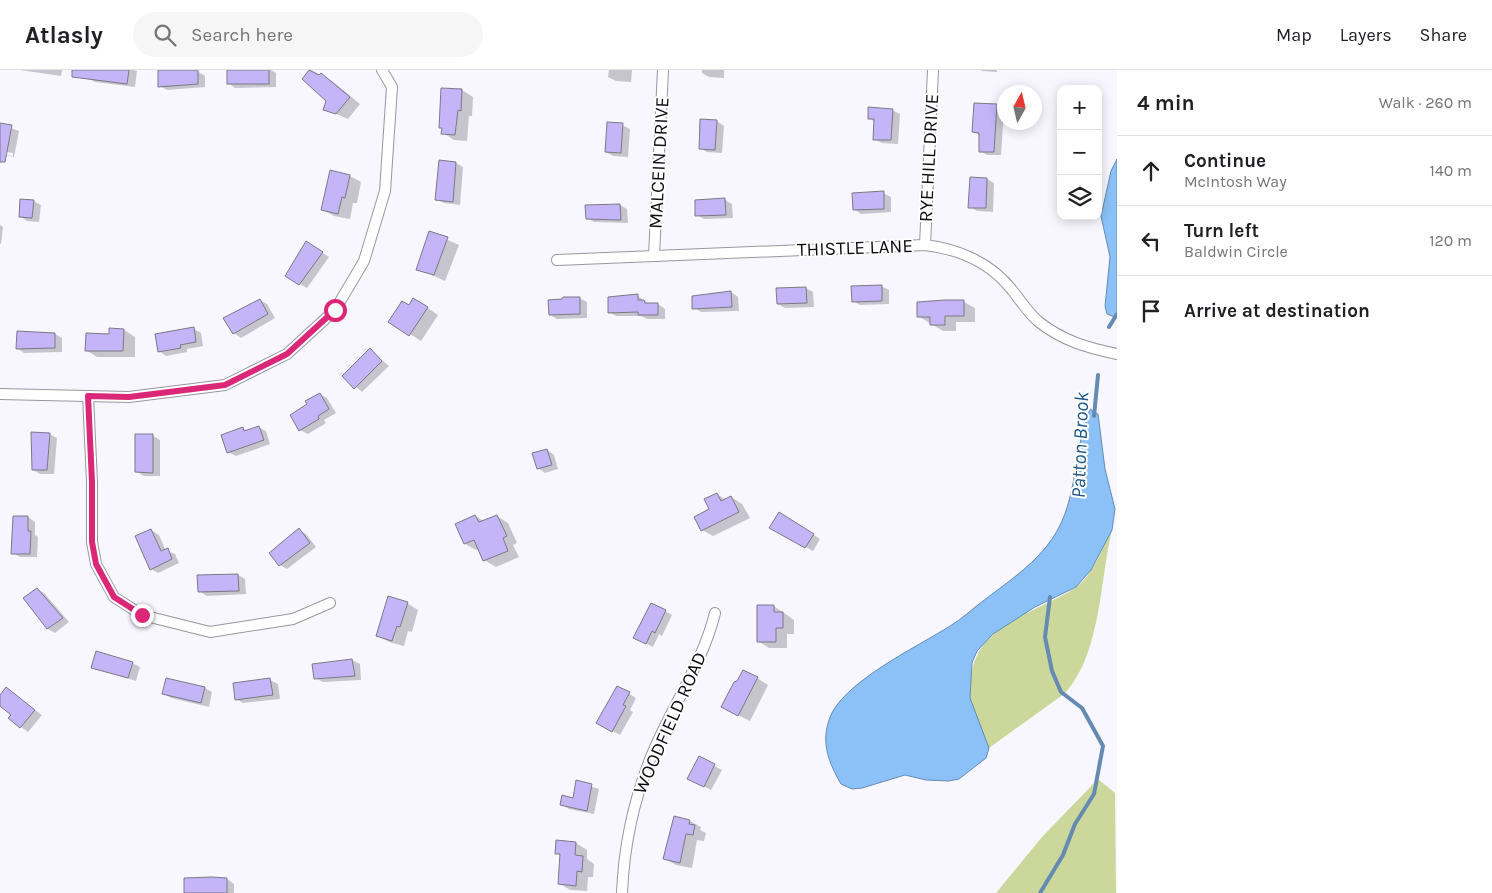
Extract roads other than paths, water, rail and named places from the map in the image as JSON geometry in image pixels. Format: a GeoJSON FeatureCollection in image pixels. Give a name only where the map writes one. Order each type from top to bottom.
{"type":"FeatureCollection","features":[{"type":"Feature","properties":{"kind":"street"},"geometry":{"type":"LineString","coordinates":[[0,394],[129,397],[225,385],[287,354],[335,310],[364,260],[385,190],[392,87],[382,70]]}},
{"type":"Feature","properties":{"kind":"street","name":"MALCEIN DRIVE"},"geometry":{"type":"LineString","coordinates":[[654,256],[663,70]]}},
{"type":"Feature","properties":{"kind":"street","name":"RYE HILL DRIVE"},"geometry":{"type":"LineString","coordinates":[[925,246],[933,70]]}},
{"type":"Feature","properties":{"kind":"street","name":"THISTLE LANE"},"geometry":{"type":"LineString","coordinates":[[557,260],[925,246],[942,247],[981,262],[998,274],[1025,308],[1053,332],[1085,347],[1117,354]]}},
{"type":"Feature","properties":{"kind":"street"},"geometry":{"type":"LineString","coordinates":[[88,396],[92,482],[92,542],[96,564],[114,597],[142,615],[210,632],[293,620],[330,603]]}},
{"type":"Feature","properties":{"kind":"street","name":"WOODFIELD ROAD"},"geometry":{"type":"LineString","coordinates":[[622,893],[626,841],[640,786],[654,751],[710,635],[716,613]]}},
{"type":"Feature","properties":{"kind":"water"},"geometry":{"type":"Polygon","coordinates":[[[1117,159],[1117,318],[1107,314],[1105,306],[1110,257],[1102,220],[1102,212],[1111,171],[1117,159]]]}},
{"type":"Feature","properties":{"kind":"water"},"geometry":{"type":"Polygon","coordinates":[[[1090,409],[1098,414],[1105,469],[1115,509],[1112,530],[1091,570],[1076,587],[1035,607],[993,634],[977,651],[972,663],[970,698],[989,748],[986,758],[959,779],[949,781],[926,780],[905,775],[862,788],[852,789],[841,784],[833,769],[826,745],[829,720],[836,706],[864,679],[959,620],[1024,569],[1046,547],[1065,515],[1084,427],[1090,409]]]}},
{"type":"Feature","properties":{"kind":"waterway","name":"Patton Brook"},"geometry":{"type":"LineString","coordinates":[[1109,327],[1117,314]]}},
{"type":"Feature","properties":{"kind":"waterway","name":"Patton Brook"},"geometry":{"type":"LineString","coordinates":[[1094,416],[1098,375]]}},
{"type":"Feature","properties":{"kind":"waterway","name":"Patton Brook"},"geometry":{"type":"LineString","coordinates":[[1040,893],[1063,855],[1075,824],[1094,794],[1103,746],[1082,708],[1061,692],[1052,671],[1045,637],[1050,597]]}}]}
